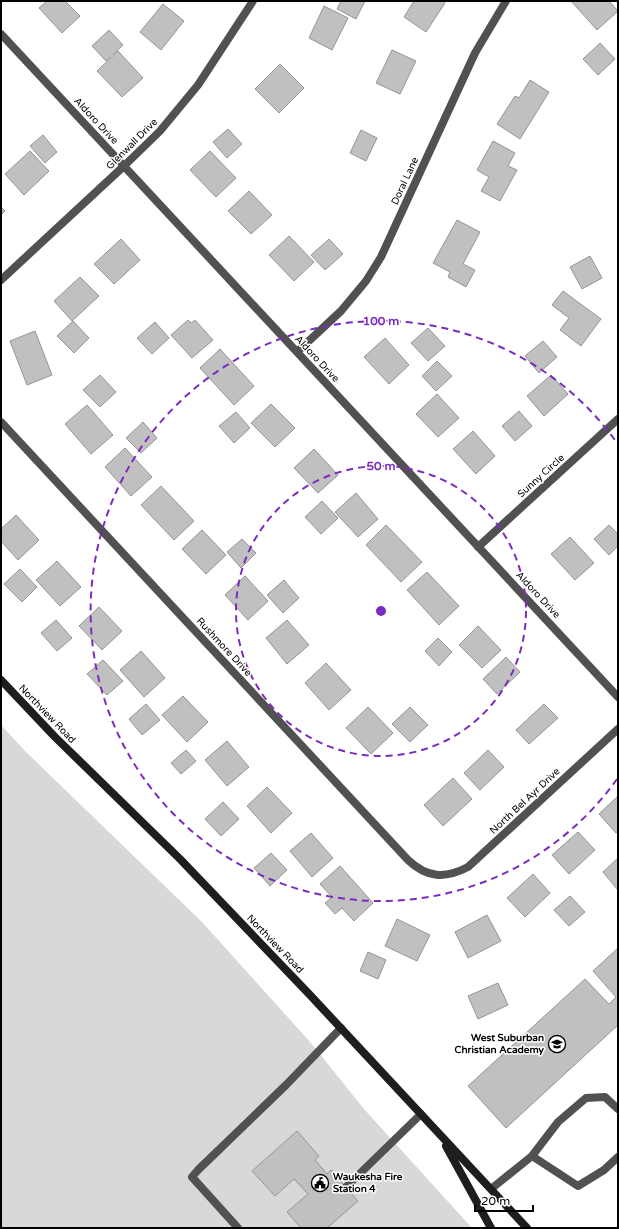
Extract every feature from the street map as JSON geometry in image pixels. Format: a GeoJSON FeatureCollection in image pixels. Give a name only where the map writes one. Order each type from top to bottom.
{"type":"FeatureCollection","features":[{"type":"Feature","properties":{"kind":"street","name":"Glenwall Drive"},"geometry":{"type":"LineString","coordinates":[[1,280],[160,131],[198,85],[253,1]]}},
{"type":"Feature","properties":{"kind":"street","name":"Doral Lane"},"geometry":{"type":"LineString","coordinates":[[297,352],[341,311],[366,281],[381,257],[475,53],[506,1]]}},
{"type":"Feature","properties":{"kind":"street","name":"Aldoro Drive"},"geometry":{"type":"LineString","coordinates":[[1,34],[618,696]]}},
{"type":"Feature","properties":{"kind":"street","name":"Sunny Circle"},"geometry":{"type":"LineString","coordinates":[[478,547],[618,420]]}},
{"type":"Feature","properties":{"kind":"street","name":"Rushmore Drive"},"geometry":{"type":"LineString","coordinates":[[1,422],[408,860],[425,872],[440,876]]}},
{"type":"Feature","properties":{"kind":"street","name":"Northview Road"},"geometry":{"type":"LineString","coordinates":[[1,680],[56,737],[180,859],[341,1028],[527,1228]]}},
{"type":"Feature","properties":{"kind":"street","name":"North Bel Ayr Drive"},"geometry":{"type":"LineString","coordinates":[[440,876],[456,874],[468,868],[618,729]]}},
{"type":"Feature","properties":{"kind":"street"},"geometry":{"type":"LineString","coordinates":[[238,1228],[192,1177],[286,1085],[341,1028]]}},
{"type":"Feature","properties":{"kind":"street"},"geometry":{"type":"LineString","coordinates":[[491,1189],[532,1156],[558,1122],[586,1098],[605,1096],[618,1109]]}},
{"type":"Feature","properties":{"kind":"street"},"geometry":{"type":"LineString","coordinates":[[346,1187],[421,1114]]}},
{"type":"Feature","properties":{"kind":"street"},"geometry":{"type":"LineString","coordinates":[[440,1134],[491,1228]]}},
{"type":"Feature","properties":{"kind":"street"},"geometry":{"type":"LineString","coordinates":[[532,1156],[578,1186],[604,1170],[618,1157]]}},
{"type":"Feature","properties":{"kind":"shaded area"},"geometry":{"type":"Polygon","coordinates":[[[1,725],[25,751],[202,922],[311,1043],[364,1109],[472,1228],[1,1228],[1,725]]]}},
{"type":"Feature","properties":{"kind":"building"},"geometry":{"type":"Polygon","coordinates":[[[47,1],[65,1],[80,16],[62,33],[39,8],[47,1]]]}},
{"type":"Feature","properties":{"kind":"building"},"geometry":{"type":"Polygon","coordinates":[[[341,1],[365,1],[356,19],[337,9],[341,1]]]}},
{"type":"Feature","properties":{"kind":"building"},"geometry":{"type":"Polygon","coordinates":[[[414,1],[442,1],[445,3],[426,32],[404,17],[414,1]]]}},
{"type":"Feature","properties":{"kind":"building"},"geometry":{"type":"Polygon","coordinates":[[[571,1],[609,1],[618,11],[597,30],[571,1]]]}},
{"type":"Feature","properties":{"kind":"building"},"geometry":{"type":"Polygon","coordinates":[[[163,4],[184,21],[161,50],[140,32],[163,4]]]}},
{"type":"Feature","properties":{"kind":"building"},"geometry":{"type":"Polygon","coordinates":[[[324,6],[348,18],[332,50],[309,38],[324,6]]]}},
{"type":"Feature","properties":{"kind":"building"},"geometry":{"type":"Polygon","coordinates":[[[109,30],[123,45],[106,61],[92,46],[109,30]]]}},
{"type":"Feature","properties":{"kind":"building"},"geometry":{"type":"Polygon","coordinates":[[[600,43],[615,59],[598,75],[583,59],[600,43]]]}},
{"type":"Feature","properties":{"kind":"building"},"geometry":{"type":"Polygon","coordinates":[[[392,50],[416,61],[400,94],[376,83],[392,50]]]}},
{"type":"Feature","properties":{"kind":"building"},"geometry":{"type":"Polygon","coordinates":[[[118,51],[143,78],[122,97],[97,71],[118,51]]]}},
{"type":"Feature","properties":{"kind":"building"},"geometry":{"type":"Polygon","coordinates":[[[280,64],[304,88],[279,113],[255,89],[280,64]]]}},
{"type":"Feature","properties":{"kind":"building"},"geometry":{"type":"Polygon","coordinates":[[[530,80],[549,92],[520,139],[497,124],[515,96],[519,98],[530,80]]]}},
{"type":"Feature","properties":{"kind":"building"},"geometry":{"type":"Polygon","coordinates":[[[228,129],[242,144],[227,158],[213,142],[228,129]]]}},
{"type":"Feature","properties":{"kind":"building"},"geometry":{"type":"Polygon","coordinates":[[[361,130],[377,138],[366,161],[350,153],[361,130]]]}},
{"type":"Feature","properties":{"kind":"building"},"geometry":{"type":"Polygon","coordinates":[[[43,135],[57,152],[45,163],[30,146],[43,135]]]}},
{"type":"Feature","properties":{"kind":"building"},"geometry":{"type":"Polygon","coordinates":[[[493,141],[515,153],[508,166],[517,170],[500,201],[481,191],[489,177],[477,170],[493,141]]]}},
{"type":"Feature","properties":{"kind":"building"},"geometry":{"type":"Polygon","coordinates":[[[30,151],[49,171],[24,195],[5,174],[30,151]]]}},
{"type":"Feature","properties":{"kind":"building"},"geometry":{"type":"Polygon","coordinates":[[[210,151],[236,178],[216,197],[190,170],[210,151]]]}},
{"type":"Feature","properties":{"kind":"building"},"geometry":{"type":"Polygon","coordinates":[[[249,191],[272,215],[251,234],[228,211],[249,191]]]}},
{"type":"Feature","properties":{"kind":"building"},"geometry":{"type":"Polygon","coordinates":[[[1,207],[5,211],[1,215],[1,207]]]}},
{"type":"Feature","properties":{"kind":"building"},"geometry":{"type":"Polygon","coordinates":[[[457,220],[480,232],[463,264],[475,270],[466,287],[448,277],[450,272],[433,263],[457,220]]]}},
{"type":"Feature","properties":{"kind":"building"},"geometry":{"type":"Polygon","coordinates":[[[289,236],[314,262],[294,281],[269,255],[289,236]]]}},
{"type":"Feature","properties":{"kind":"building"},"geometry":{"type":"Polygon","coordinates":[[[121,239],[140,260],[114,284],[94,264],[121,239]]]}},
{"type":"Feature","properties":{"kind":"building"},"geometry":{"type":"Polygon","coordinates":[[[329,239],[343,254],[325,270],[311,255],[329,239]]]}},
{"type":"Feature","properties":{"kind":"building"},"geometry":{"type":"Polygon","coordinates":[[[590,256],[602,278],[582,289],[570,267],[590,256]]]}},
{"type":"Feature","properties":{"kind":"building"},"geometry":{"type":"Polygon","coordinates":[[[80,277],[99,296],[72,321],[54,301],[80,277]]]}},
{"type":"Feature","properties":{"kind":"building"},"geometry":{"type":"Polygon","coordinates":[[[563,291],[601,319],[581,346],[560,330],[569,318],[552,305],[563,291]]]}},
{"type":"Feature","properties":{"kind":"building"},"geometry":{"type":"Polygon","coordinates":[[[188,320],[191,323],[195,320],[213,340],[192,358],[171,335],[188,320]]]}},
{"type":"Feature","properties":{"kind":"building"},"geometry":{"type":"Polygon","coordinates":[[[73,321],[89,338],[74,353],[57,336],[73,321]]]}},
{"type":"Feature","properties":{"kind":"building"},"geometry":{"type":"Polygon","coordinates":[[[155,322],[169,338],[152,354],[137,338],[155,322]]]}},
{"type":"Feature","properties":{"kind":"building"},"geometry":{"type":"Polygon","coordinates":[[[428,328],[445,346],[428,361],[411,343],[428,328]]]}},
{"type":"Feature","properties":{"kind":"building"},"geometry":{"type":"Polygon","coordinates":[[[35,331],[52,375],[27,385],[10,341],[35,331]]]}},
{"type":"Feature","properties":{"kind":"building"},"geometry":{"type":"Polygon","coordinates":[[[385,338],[409,365],[389,384],[364,357],[385,338]]]}},
{"type":"Feature","properties":{"kind":"building"},"geometry":{"type":"Polygon","coordinates":[[[543,341],[557,357],[539,373],[525,356],[543,341]]]}},
{"type":"Feature","properties":{"kind":"building"},"geometry":{"type":"Polygon","coordinates":[[[220,349],[254,386],[234,405],[200,368],[220,349]]]}},
{"type":"Feature","properties":{"kind":"building"},"geometry":{"type":"Polygon","coordinates":[[[437,361],[452,376],[436,391],[422,376],[437,361]]]}},
{"type":"Feature","properties":{"kind":"building"},"geometry":{"type":"Polygon","coordinates":[[[100,375],[116,392],[100,407],[83,390],[100,375]]]}},
{"type":"Feature","properties":{"kind":"building"},"geometry":{"type":"Polygon","coordinates":[[[551,375],[568,394],[544,416],[527,396],[551,375]]]}},
{"type":"Feature","properties":{"kind":"building"},"geometry":{"type":"Polygon","coordinates":[[[437,394],[459,418],[438,437],[416,414],[437,394]]]}},
{"type":"Feature","properties":{"kind":"building"},"geometry":{"type":"Polygon","coordinates":[[[271,404],[295,428],[275,447],[251,423],[271,404]]]}},
{"type":"Feature","properties":{"kind":"building"},"geometry":{"type":"Polygon","coordinates":[[[87,405],[113,435],[91,454],[65,424],[87,405]]]}},
{"type":"Feature","properties":{"kind":"building"},"geometry":{"type":"Polygon","coordinates":[[[519,411],[532,426],[515,441],[502,426],[519,411]]]}},
{"type":"Feature","properties":{"kind":"building"},"geometry":{"type":"Polygon","coordinates":[[[236,412],[250,428],[234,443],[219,426],[236,412]]]}},
{"type":"Feature","properties":{"kind":"building"},"geometry":{"type":"Polygon","coordinates":[[[143,422],[157,438],[141,453],[126,438],[143,422]]]}},
{"type":"Feature","properties":{"kind":"building"},"geometry":{"type":"Polygon","coordinates":[[[473,431],[495,456],[476,474],[453,449],[473,431]]]}},
{"type":"Feature","properties":{"kind":"building"},"geometry":{"type":"Polygon","coordinates":[[[125,448],[152,477],[131,496],[105,467],[125,448]]]}},
{"type":"Feature","properties":{"kind":"building"},"geometry":{"type":"Polygon","coordinates":[[[314,449],[338,475],[318,493],[294,468],[314,449]]]}},
{"type":"Feature","properties":{"kind":"building"},"geometry":{"type":"Polygon","coordinates":[[[161,486],[194,521],[174,540],[141,505],[161,486]]]}},
{"type":"Feature","properties":{"kind":"building"},"geometry":{"type":"Polygon","coordinates":[[[356,493],[378,519],[358,537],[335,512],[356,493]]]}},
{"type":"Feature","properties":{"kind":"building"},"geometry":{"type":"Polygon","coordinates":[[[322,501],[338,518],[321,534],[305,517],[322,501]]]}},
{"type":"Feature","properties":{"kind":"building"},"geometry":{"type":"Polygon","coordinates":[[[16,515],[39,540],[18,560],[1,541],[1,529],[16,515]]]}},
{"type":"Feature","properties":{"kind":"building"},"geometry":{"type":"Polygon","coordinates":[[[386,525],[422,562],[401,582],[366,545],[386,525]]]}},
{"type":"Feature","properties":{"kind":"building"},"geometry":{"type":"Polygon","coordinates":[[[609,525],[618,534],[618,546],[609,555],[594,539],[609,525]]]}},
{"type":"Feature","properties":{"kind":"building"},"geometry":{"type":"Polygon","coordinates":[[[202,530],[226,555],[206,574],[182,549],[202,530]]]}},
{"type":"Feature","properties":{"kind":"building"},"geometry":{"type":"Polygon","coordinates":[[[570,537],[594,563],[575,580],[551,554],[570,537]]]}},
{"type":"Feature","properties":{"kind":"building"},"geometry":{"type":"Polygon","coordinates":[[[242,539],[256,553],[241,568],[227,552],[242,539]]]}},
{"type":"Feature","properties":{"kind":"building"},"geometry":{"type":"Polygon","coordinates":[[[57,561],[81,587],[60,606],[36,580],[57,561]]]}},
{"type":"Feature","properties":{"kind":"building"},"geometry":{"type":"Polygon","coordinates":[[[20,569],[37,587],[22,602],[4,584],[20,569]]]}},
{"type":"Feature","properties":{"kind":"building"},"geometry":{"type":"Polygon","coordinates":[[[427,572],[459,606],[439,625],[407,590],[427,572]]]}},
{"type":"Feature","properties":{"kind":"building"},"geometry":{"type":"Polygon","coordinates":[[[245,576],[268,601],[248,620],[225,595],[245,576]]]}},
{"type":"Feature","properties":{"kind":"building"},"geometry":{"type":"Polygon","coordinates":[[[284,580],[299,598],[283,613],[267,595],[284,580]]]}},
{"type":"Feature","properties":{"kind":"building"},"geometry":{"type":"Polygon","coordinates":[[[99,607],[122,631],[102,650],[79,626],[99,607]]]}},
{"type":"Feature","properties":{"kind":"building"},"geometry":{"type":"Polygon","coordinates":[[[56,620],[72,638],[57,651],[41,633],[56,620]]]}},
{"type":"Feature","properties":{"kind":"building"},"geometry":{"type":"Polygon","coordinates":[[[287,620],[309,645],[287,664],[266,638],[287,620]]]}},
{"type":"Feature","properties":{"kind":"building"},"geometry":{"type":"Polygon","coordinates":[[[478,626],[501,650],[482,668],[459,645],[478,626]]]}},
{"type":"Feature","properties":{"kind":"building"},"geometry":{"type":"Polygon","coordinates":[[[438,638],[452,652],[439,666],[425,651],[438,638]]]}},
{"type":"Feature","properties":{"kind":"building"},"geometry":{"type":"Polygon","coordinates":[[[141,651],[165,678],[144,697],[120,670],[141,651]]]}},
{"type":"Feature","properties":{"kind":"building"},"geometry":{"type":"Polygon","coordinates":[[[506,657],[520,672],[497,694],[483,679],[506,657]]]}},
{"type":"Feature","properties":{"kind":"building"},"geometry":{"type":"Polygon","coordinates":[[[103,660],[123,681],[107,695],[87,674],[103,660]]]}},
{"type":"Feature","properties":{"kind":"building"},"geometry":{"type":"Polygon","coordinates":[[[326,663],[351,690],[329,710],[305,683],[326,663]]]}},
{"type":"Feature","properties":{"kind":"building"},"geometry":{"type":"Polygon","coordinates":[[[183,696],[208,722],[187,742],[162,715],[183,696]]]}},
{"type":"Feature","properties":{"kind":"building"},"geometry":{"type":"Polygon","coordinates":[[[146,704],[160,720],[142,735],[129,719],[146,704]]]}},
{"type":"Feature","properties":{"kind":"building"},"geometry":{"type":"Polygon","coordinates":[[[544,704],[558,718],[529,744],[516,730],[544,704]]]}},
{"type":"Feature","properties":{"kind":"building"},"geometry":{"type":"Polygon","coordinates":[[[368,707],[393,733],[371,754],[346,728],[368,707]]]}},
{"type":"Feature","properties":{"kind":"building"},"geometry":{"type":"Polygon","coordinates":[[[410,707],[428,725],[410,742],[392,724],[410,707]]]}},
{"type":"Feature","properties":{"kind":"building"},"geometry":{"type":"Polygon","coordinates":[[[227,741],[249,767],[227,786],[205,760],[227,741]]]}},
{"type":"Feature","properties":{"kind":"building"},"geometry":{"type":"Polygon","coordinates":[[[186,750],[196,761],[181,774],[171,763],[186,750]]]}},
{"type":"Feature","properties":{"kind":"building"},"geometry":{"type":"Polygon","coordinates":[[[488,750],[504,767],[480,790],[464,773],[488,750]]]}},
{"type":"Feature","properties":{"kind":"building"},"geometry":{"type":"Polygon","coordinates":[[[453,778],[472,799],[443,826],[424,805],[453,778]]]}},
{"type":"Feature","properties":{"kind":"building"},"geometry":{"type":"Polygon","coordinates":[[[267,787],[292,813],[271,833],[247,806],[267,787]]]}},
{"type":"Feature","properties":{"kind":"building"},"geometry":{"type":"Polygon","coordinates":[[[618,796],[618,831],[616,833],[599,814],[618,796]]]}},
{"type":"Feature","properties":{"kind":"building"},"geometry":{"type":"Polygon","coordinates":[[[223,802],[239,819],[221,836],[205,819],[223,802]]]}},
{"type":"Feature","properties":{"kind":"building"},"geometry":{"type":"Polygon","coordinates":[[[578,832],[595,850],[569,874],[552,855],[578,832]]]}},
{"type":"Feature","properties":{"kind":"building"},"geometry":{"type":"Polygon","coordinates":[[[311,833],[333,858],[312,877],[290,851],[311,833]]]}},
{"type":"Feature","properties":{"kind":"building"},"geometry":{"type":"Polygon","coordinates":[[[271,853],[287,870],[270,886],[254,868],[271,853]]]}},
{"type":"Feature","properties":{"kind":"building"},"geometry":{"type":"Polygon","coordinates":[[[618,858],[618,888],[617,889],[603,872],[618,858]]]}},
{"type":"Feature","properties":{"kind":"building"},"geometry":{"type":"Polygon","coordinates":[[[340,866],[373,903],[354,921],[342,908],[335,914],[325,903],[332,897],[320,884],[340,866]]]}},
{"type":"Feature","properties":{"kind":"building"},"geometry":{"type":"Polygon","coordinates":[[[533,874],[550,893],[525,917],[507,898],[533,874]]]}},
{"type":"Feature","properties":{"kind":"building"},"geometry":{"type":"Polygon","coordinates":[[[570,896],[585,912],[569,926],[554,910],[570,896]]]}},
{"type":"Feature","properties":{"kind":"building"},"geometry":{"type":"Polygon","coordinates":[[[487,915],[501,941],[468,958],[455,932],[487,915]]]}},
{"type":"Feature","properties":{"kind":"building"},"geometry":{"type":"Polygon","coordinates":[[[397,919],[430,935],[417,961],[385,946],[397,919]]]}},
{"type":"Feature","properties":{"kind":"building"},"geometry":{"type":"Polygon","coordinates":[[[618,948],[618,1025],[506,1128],[468,1086],[585,979],[609,1004],[616,997],[593,971],[618,948]]]}},
{"type":"Feature","properties":{"kind":"building"},"geometry":{"type":"Polygon","coordinates":[[[368,952],[386,960],[378,979],[360,971],[368,952]]]}},
{"type":"Feature","properties":{"kind":"building"},"geometry":{"type":"Polygon","coordinates":[[[498,983],[508,1005],[478,1019],[468,996],[498,983]]]}},
{"type":"Feature","properties":{"kind":"building","name":"Waukesha Fire Station 4"},"geometry":{"type":"Polygon","coordinates":[[[297,1131],[319,1156],[315,1160],[327,1174],[331,1170],[358,1201],[327,1228],[301,1228],[287,1212],[308,1194],[294,1179],[275,1196],[252,1171],[297,1131]]]}},
{"type":"Feature","properties":{"kind":"place","name":"West Suburban Christian Academy"},"geometry":{"type":"Point","coordinates":[557,1044]}},
{"type":"Feature","properties":{"kind":"place","name":"Waukesha Fire Station 4"},"geometry":{"type":"Point","coordinates":[320,1183]}}]}
